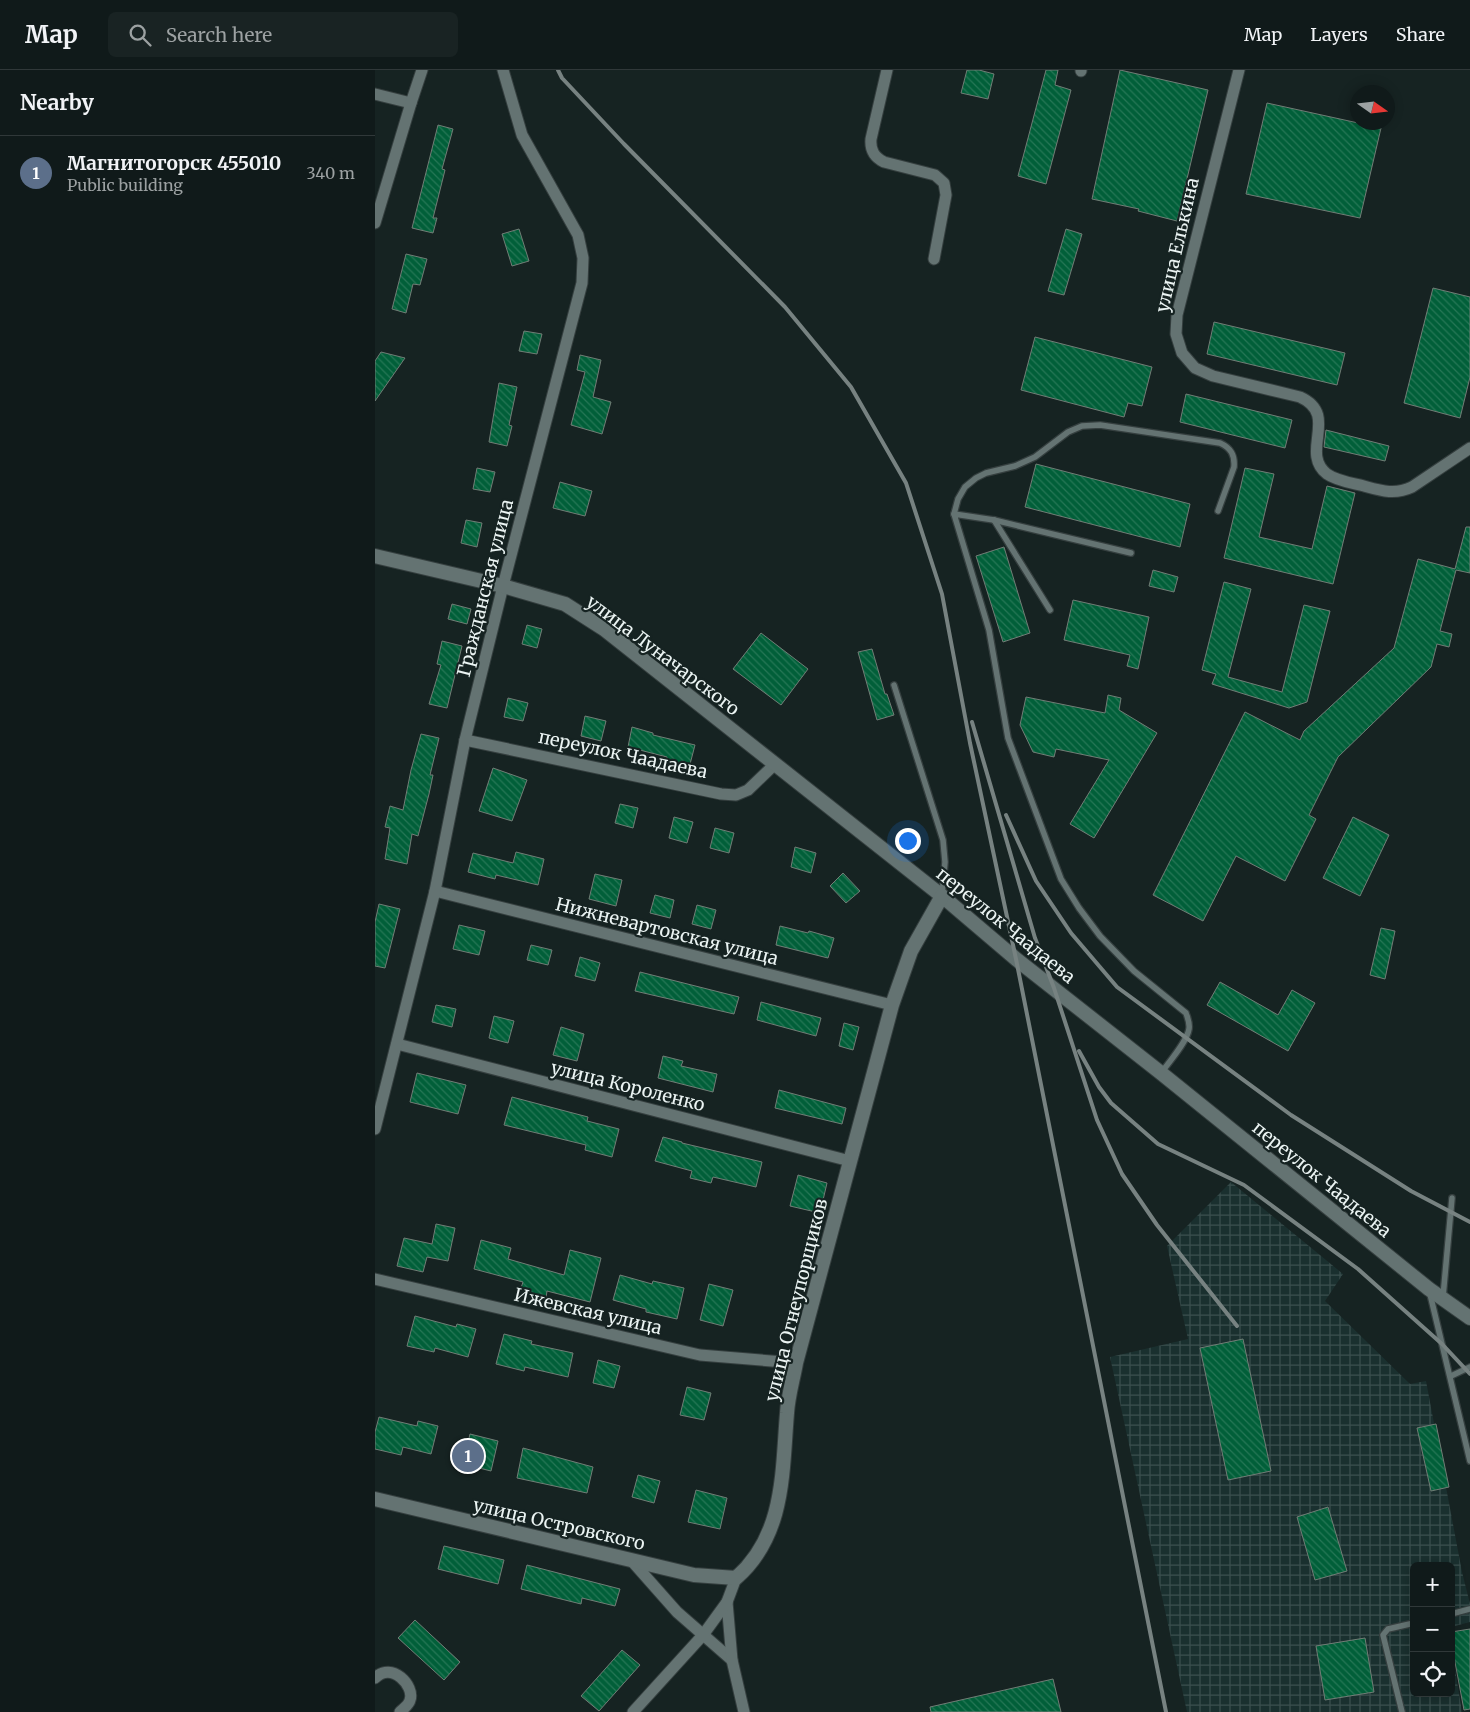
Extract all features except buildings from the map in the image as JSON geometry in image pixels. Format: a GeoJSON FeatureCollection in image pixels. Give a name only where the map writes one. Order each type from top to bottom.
{"type":"FeatureCollection","features":[{"type":"Feature","properties":{"kind":"street"},"geometry":{"type":"LineString","coordinates":[[375,223],[422,70]]}},
{"type":"Feature","properties":{"kind":"street","name":"Гражданская улица"},"geometry":{"type":"LineString","coordinates":[[375,1129],[435,891],[465,740],[503,586],[583,283],[583,258],[578,234],[522,135],[503,70]]}},
{"type":"Feature","properties":{"kind":"street"},"geometry":{"type":"LineString","coordinates":[[887,70],[871,146],[877,158],[884,162],[935,175],[945,183],[946,195],[934,259]]}},
{"type":"Feature","properties":{"kind":"street","name":"улица Елькина"},"geometry":{"type":"LineString","coordinates":[[1239,70],[1177,315],[1176,334],[1182,353],[1195,368],[1213,376],[1300,397],[1308,401],[1315,408],[1319,417],[1316,456],[1320,466],[1327,474],[1337,479],[1392,493],[1403,491],[1470,448]]}},
{"type":"Feature","properties":{"kind":"street"},"geometry":{"type":"LineString","coordinates":[[375,94],[411,103]]}},
{"type":"Feature","properties":{"kind":"street","name":"улица Луначарского"},"geometry":{"type":"LineString","coordinates":[[375,556],[503,586],[565,604],[604,628],[775,764]]}},
{"type":"Feature","properties":{"kind":"street","name":"переулок Чаадаева"},"geometry":{"type":"LineString","coordinates":[[465,740],[729,795],[736,795],[749,790],[775,764],[942,896],[1016,959],[1429,1289],[1470,1318]]}},
{"type":"Feature","properties":{"kind":"street","name":"Нижневартовская улица"},"geometry":{"type":"LineString","coordinates":[[435,891],[892,1005]]}},
{"type":"Feature","properties":{"kind":"street","name":"улица Огнеупорщиков"},"geometry":{"type":"LineString","coordinates":[[633,1712],[703,1635],[727,1602],[736,1578],[748,1567],[759,1552],[772,1524],[785,1458],[787,1410],[796,1363],[892,1005],[911,951],[942,896]]}},
{"type":"Feature","properties":{"kind":"street","name":"улица Короленко"},"geometry":{"type":"LineString","coordinates":[[397,1044],[850,1161]]}},
{"type":"Feature","properties":{"kind":"street","name":"Ижевская улица"},"geometry":{"type":"LineString","coordinates":[[375,1279],[700,1355],[796,1363]]}},
{"type":"Feature","properties":{"kind":"street","name":"улица Островского"},"geometry":{"type":"LineString","coordinates":[[375,1499],[694,1575],[736,1578]]}},
{"type":"Feature","properties":{"kind":"street"},"geometry":{"type":"LineString","coordinates":[[631,1560],[677,1612],[733,1660]]}},
{"type":"Feature","properties":{"kind":"street"},"geometry":{"type":"LineString","coordinates":[[727,1602],[733,1660],[744,1712]]}},
{"type":"Feature","properties":{"kind":"street"},"geometry":{"type":"LineString","coordinates":[[375,1678],[381,1673],[393,1672],[407,1685],[411,1695],[410,1700],[400,1712]]}},
{"type":"Feature","properties":{"kind":"lane"},"geometry":{"type":"LineString","coordinates":[[1161,1073],[1186,1037],[1189,1021],[1186,1013],[1134,971],[1100,936],[1079,908],[1061,879],[1008,738],[989,630],[954,514],[957,499],[965,487],[976,478],[986,473],[1015,466],[1035,457],[1069,432],[1082,426],[1100,424],[1227,446],[1232,452],[1234,467],[1218,511]]}},
{"type":"Feature","properties":{"kind":"lane"},"geometry":{"type":"LineString","coordinates":[[954,514],[994,520],[1131,553]]}},
{"type":"Feature","properties":{"kind":"lane"},"geometry":{"type":"LineString","coordinates":[[994,520],[1050,610]]}},
{"type":"Feature","properties":{"kind":"lane"},"geometry":{"type":"LineString","coordinates":[[894,684],[943,840],[945,862],[942,896]]}},
{"type":"Feature","properties":{"kind":"lane"},"geometry":{"type":"LineString","coordinates":[[1443,1300],[1452,1198]]}},
{"type":"Feature","properties":{"kind":"lane"},"geometry":{"type":"LineString","coordinates":[[1429,1289],[1470,1461]]}},
{"type":"Feature","properties":{"kind":"lane"},"geometry":{"type":"LineString","coordinates":[[1451,1376],[1470,1367]]}},
{"type":"Feature","properties":{"kind":"lane"},"geometry":{"type":"LineString","coordinates":[[1455,1613],[1470,1609]]}},
{"type":"Feature","properties":{"kind":"lane"},"geometry":{"type":"LineString","coordinates":[[1402,1712],[1383,1635],[1388,1630],[1410,1624]]}},
{"type":"Feature","properties":{"kind":"shaded area"},"geometry":{"type":"Polygon","coordinates":[[[1231,1182],[1343,1274],[1325,1301],[1410,1384],[1426,1381],[1462,1572],[1470,1604],[1470,1622],[1455,1626],[1455,1562],[1410,1562],[1410,1697],[1455,1697],[1455,1669],[1462,1712],[1187,1712],[1110,1357],[1188,1339],[1167,1246],[1231,1182]]]}},
{"type":"Feature","properties":{"kind":"railway"},"geometry":{"type":"LineString","coordinates":[[558,70],[562,78],[624,144],[785,307],[851,387],[906,483],[942,594],[970,743],[1016,959],[1166,1712]]}},
{"type":"Feature","properties":{"kind":"railway"},"geometry":{"type":"LineString","coordinates":[[972,722],[1035,938],[1054,988],[1097,1120],[1122,1174],[1157,1225],[1237,1326]]}},
{"type":"Feature","properties":{"kind":"railway"},"geometry":{"type":"LineString","coordinates":[[1006,815],[1036,881],[1071,933],[1117,987],[1291,1115],[1411,1191],[1470,1222]]}},
{"type":"Feature","properties":{"kind":"railway"},"geometry":{"type":"LineString","coordinates":[[1079,1051],[1099,1087],[1111,1103],[1158,1144],[1244,1185],[1358,1269],[1442,1344],[1470,1374]]}},
{"type":"Feature","properties":{"kind":"place","name":"Магнитогорск 455010"},"geometry":{"type":"Point","coordinates":[468,1456]}}]}
